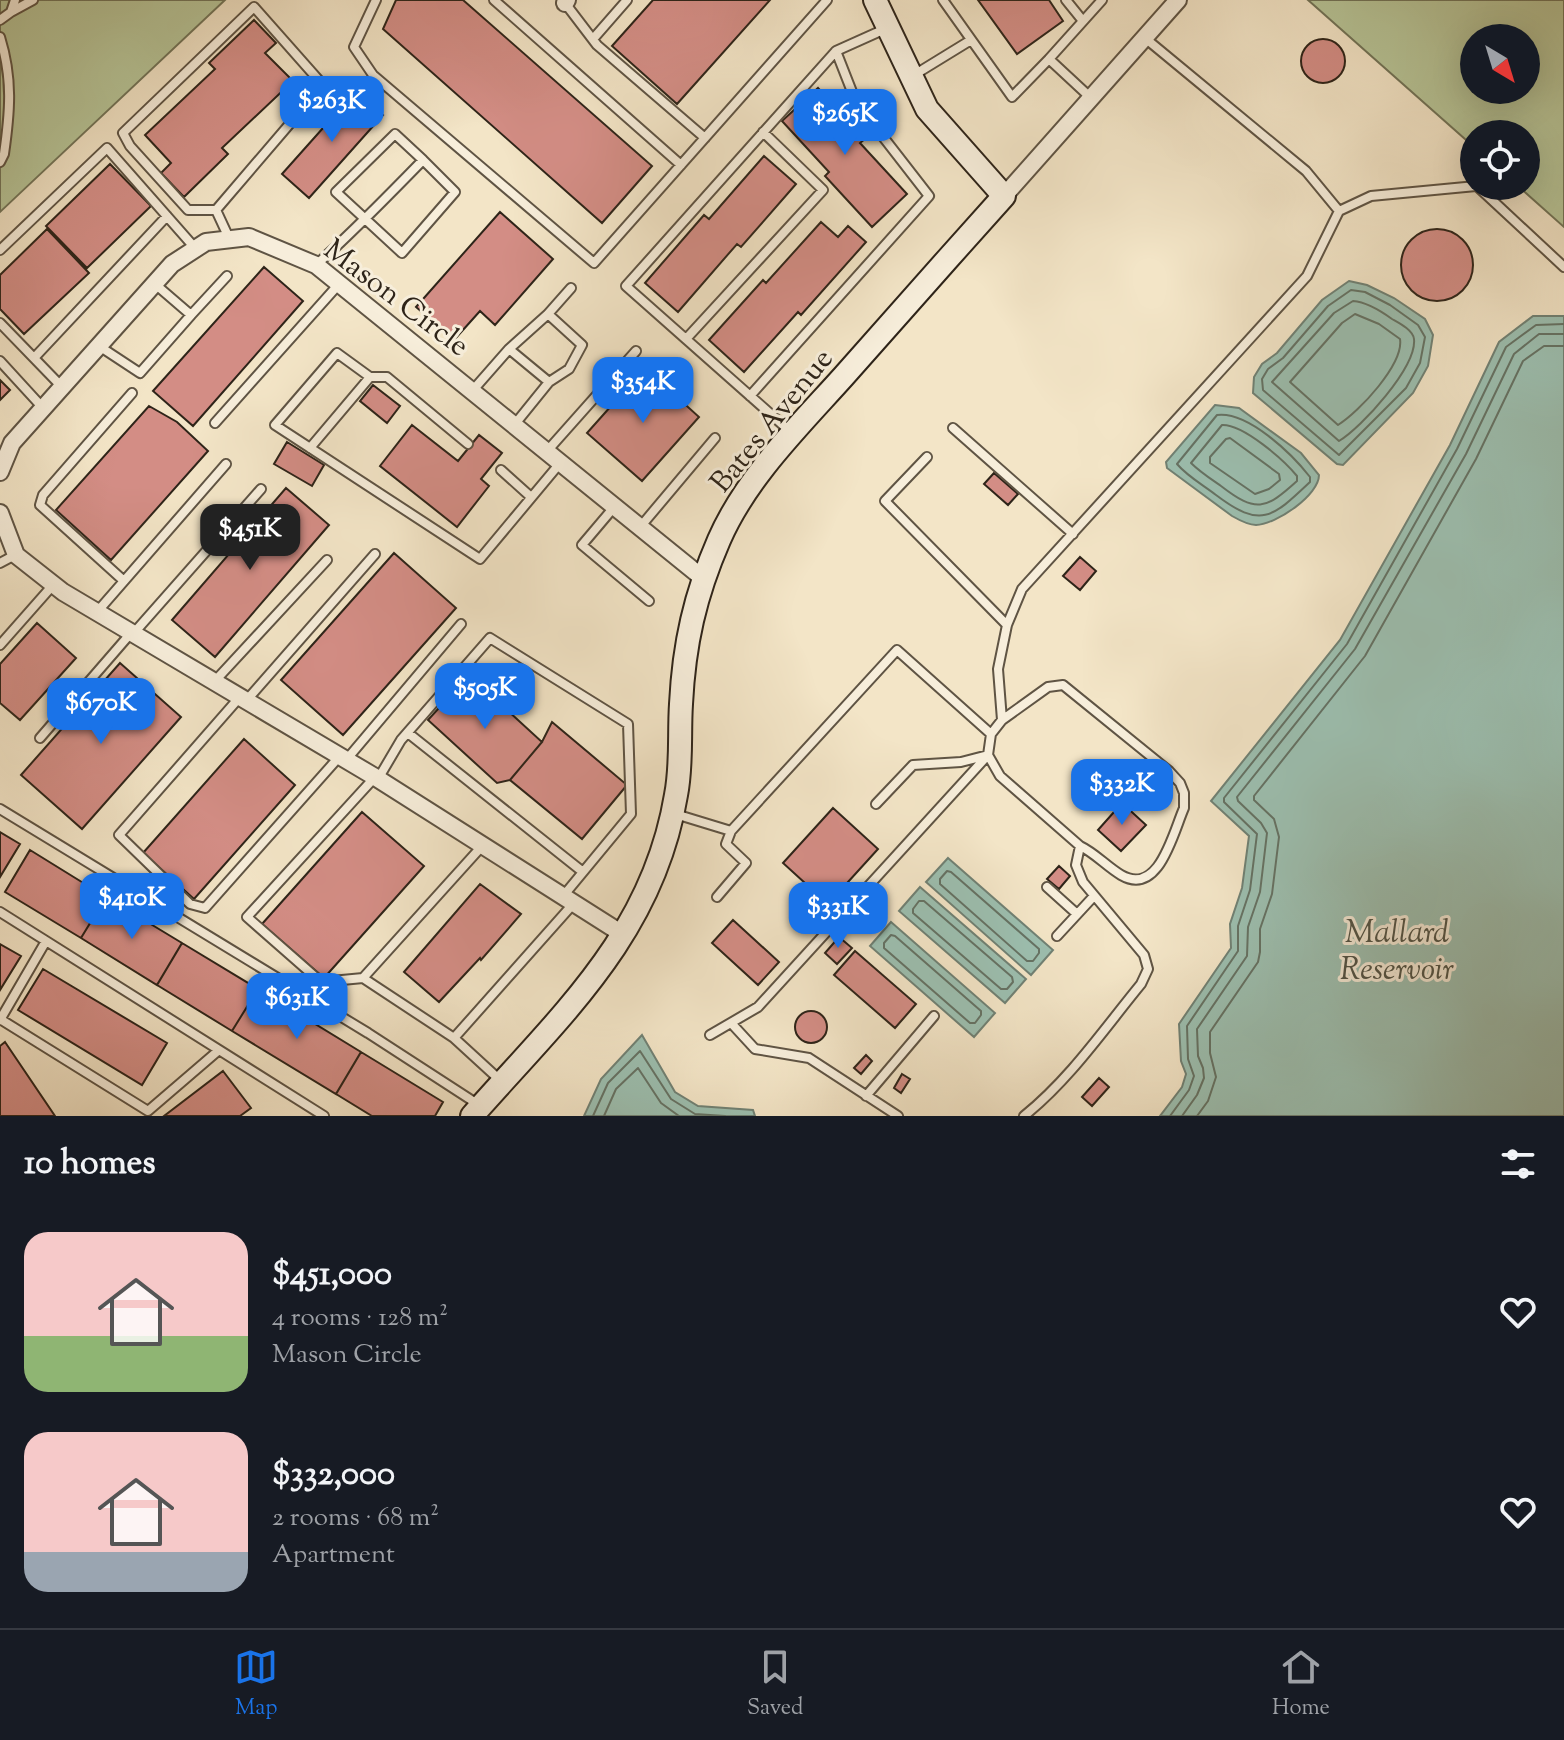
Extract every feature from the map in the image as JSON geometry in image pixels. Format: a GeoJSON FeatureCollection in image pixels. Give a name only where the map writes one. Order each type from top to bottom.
{"type":"FeatureCollection","features":[{"type":"Feature","properties":{"kind":"street"},"geometry":{"type":"LineString","coordinates":[[875,0],[927,109],[1004,196]]}},
{"type":"Feature","properties":{"kind":"street","name":"Bates Avenue"},"geometry":{"type":"LineString","coordinates":[[476,1111],[594,979],[643,900],[659,860],[676,795],[687,633],[720,538],[738,504],[792,434],[1178,0]]}},
{"type":"Feature","properties":{"kind":"street","name":"Mason Circle"},"geometry":{"type":"LineString","coordinates":[[0,470],[5,443],[43,408],[172,264],[206,242],[249,237],[316,265],[704,579]]}},
{"type":"Feature","properties":{"kind":"street"},"geometry":{"type":"LineString","coordinates":[[0,513],[16,555],[53,584],[484,844],[624,935]]}},
{"type":"Feature","properties":{"kind":"lane"},"geometry":{"type":"LineString","coordinates":[[11,12],[15,0]]}},
{"type":"Feature","properties":{"kind":"lane"},"geometry":{"type":"LineString","coordinates":[[0,20],[33,0]]}},
{"type":"Feature","properties":{"kind":"lane"},"geometry":{"type":"LineString","coordinates":[[376,0],[354,47],[373,75],[594,263],[827,0]]}},
{"type":"Feature","properties":{"kind":"lane"},"geometry":{"type":"LineString","coordinates":[[494,0],[681,165]]}},
{"type":"Feature","properties":{"kind":"lane"},"geometry":{"type":"LineString","coordinates":[[593,39],[627,0]]}},
{"type":"Feature","properties":{"kind":"lane"},"geometry":{"type":"LineString","coordinates":[[943,0],[1012,97],[1102,0]]}},
{"type":"Feature","properties":{"kind":"lane"},"geometry":{"type":"LineString","coordinates":[[1066,0],[1083,21]]}},
{"type":"Feature","properties":{"kind":"lane"},"geometry":{"type":"LineString","coordinates":[[564,1],[593,39],[705,138]]}},
{"type":"Feature","properties":{"kind":"lane"},"geometry":{"type":"LineString","coordinates":[[254,7],[323,85],[216,210],[188,210],[130,146],[123,133],[254,7]]}},
{"type":"Feature","properties":{"kind":"lane"},"geometry":{"type":"LineString","coordinates":[[792,434],[626,286],[836,51],[890,27]]}},
{"type":"Feature","properties":{"kind":"lane"},"geometry":{"type":"LineString","coordinates":[[0,37],[6,57],[11,103],[4,154],[0,162]]}},
{"type":"Feature","properties":{"kind":"lane"},"geometry":{"type":"LineString","coordinates":[[1145,38],[1306,171],[1339,211]]}},
{"type":"Feature","properties":{"kind":"lane"},"geometry":{"type":"LineString","coordinates":[[912,76],[971,40]]}},
{"type":"Feature","properties":{"kind":"lane"},"geometry":{"type":"LineString","coordinates":[[750,396],[929,196],[856,102],[836,51]]}},
{"type":"Feature","properties":{"kind":"lane"},"geometry":{"type":"LineString","coordinates":[[1049,59],[1091,98]]}},
{"type":"Feature","properties":{"kind":"lane"},"geometry":{"type":"LineString","coordinates":[[686,339],[823,190],[763,132]]}},
{"type":"Feature","properties":{"kind":"lane"},"geometry":{"type":"LineString","coordinates":[[395,134],[455,192],[402,253],[365,219],[336,192],[395,134]]}},
{"type":"Feature","properties":{"kind":"lane"},"geometry":{"type":"LineString","coordinates":[[0,250],[107,148],[196,249]]}},
{"type":"Feature","properties":{"kind":"lane"},"geometry":{"type":"LineString","coordinates":[[316,265],[423,160]]}},
{"type":"Feature","properties":{"kind":"lane"},"geometry":{"type":"LineString","coordinates":[[1002,720],[998,669],[1007,625],[1022,589],[1307,276],[1339,211],[1371,196],[1460,188]]}},
{"type":"Feature","properties":{"kind":"lane"},"geometry":{"type":"LineString","coordinates":[[1491,200],[1564,267]]}},
{"type":"Feature","properties":{"kind":"lane"},"geometry":{"type":"LineString","coordinates":[[216,210],[229,239]]}},
{"type":"Feature","properties":{"kind":"lane"},"geometry":{"type":"LineString","coordinates":[[34,358],[167,216]]}},
{"type":"Feature","properties":{"kind":"lane"},"geometry":{"type":"LineString","coordinates":[[99,346],[140,373],[227,276]]}},
{"type":"Feature","properties":{"kind":"lane"},"geometry":{"type":"LineString","coordinates":[[155,284],[191,315]]}},
{"type":"Feature","properties":{"kind":"lane"},"geometry":{"type":"LineString","coordinates":[[215,423],[339,284]]}},
{"type":"Feature","properties":{"kind":"lane"},"geometry":{"type":"LineString","coordinates":[[473,390],[509,349],[548,314],[571,288]]}},
{"type":"Feature","properties":{"kind":"lane"},"geometry":{"type":"LineString","coordinates":[[515,424],[549,382],[569,369],[582,345],[548,314]]}},
{"type":"Feature","properties":{"kind":"lane"},"geometry":{"type":"LineString","coordinates":[[0,323],[62,387]]}},
{"type":"Feature","properties":{"kind":"lane"},"geometry":{"type":"LineString","coordinates":[[509,349],[549,382]]}},
{"type":"Feature","properties":{"kind":"lane"},"geometry":{"type":"LineString","coordinates":[[548,450],[636,351]]}},
{"type":"Feature","properties":{"kind":"lane"},"geometry":{"type":"LineString","coordinates":[[468,444],[387,377],[370,377],[337,353],[275,425],[480,559],[562,462]]}},
{"type":"Feature","properties":{"kind":"lane"},"geometry":{"type":"LineString","coordinates":[[0,361],[43,408]]}},
{"type":"Feature","properties":{"kind":"lane"},"geometry":{"type":"LineString","coordinates":[[310,448],[370,377]]}},
{"type":"Feature","properties":{"kind":"lane"},"geometry":{"type":"LineString","coordinates":[[124,581],[40,505],[43,495],[132,393]]}},
{"type":"Feature","properties":{"kind":"lane"},"geometry":{"type":"LineString","coordinates":[[953,428],[1073,534]]}},
{"type":"Feature","properties":{"kind":"lane"},"geometry":{"type":"LineString","coordinates":[[641,526],[715,438]]}},
{"type":"Feature","properties":{"kind":"lane"},"geometry":{"type":"LineString","coordinates":[[927,457],[885,501],[1007,625]]}},
{"type":"Feature","properties":{"kind":"lane"},"geometry":{"type":"LineString","coordinates":[[97,612],[226,464]]}},
{"type":"Feature","properties":{"kind":"lane"},"geometry":{"type":"LineString","coordinates":[[501,470],[531,497]]}},
{"type":"Feature","properties":{"kind":"lane"},"geometry":{"type":"LineString","coordinates":[[40,738],[261,489]]}},
{"type":"Feature","properties":{"kind":"lane"},"geometry":{"type":"LineString","coordinates":[[616,505],[582,545],[649,601]]}},
{"type":"Feature","properties":{"kind":"lane"},"geometry":{"type":"LineString","coordinates":[[375,554],[119,835],[190,904],[205,908],[461,624]]}},
{"type":"Feature","properties":{"kind":"lane"},"geometry":{"type":"LineString","coordinates":[[0,563],[16,555]]}},
{"type":"Feature","properties":{"kind":"lane"},"geometry":{"type":"LineString","coordinates":[[213,683],[327,560]]}},
{"type":"Feature","properties":{"kind":"lane"},"geometry":{"type":"LineString","coordinates":[[0,645],[53,584]]}},
{"type":"Feature","properties":{"kind":"lane"},"geometry":{"type":"LineString","coordinates":[[454,1038],[569,899],[583,872],[631,814],[628,724],[490,638],[408,733],[376,778],[247,917],[321,982],[363,978],[454,1038],[503,1082]]}},
{"type":"Feature","properties":{"kind":"lane"},"geometry":{"type":"LineString","coordinates":[[717,897],[746,863],[726,844],[731,831],[897,650],[991,734]]}},
{"type":"Feature","properties":{"kind":"lane"},"geometry":{"type":"LineString","coordinates":[[710,1035],[758,1007],[988,755],[991,734],[1002,720],[1048,687],[1063,685],[1108,719],[1180,783],[1186,800],[1160,864],[1152,874],[1142,879],[1132,880],[1118,874],[1094,853],[1080,846],[1000,776],[988,755]]}},
{"type":"Feature","properties":{"kind":"lane"},"geometry":{"type":"LineString","coordinates":[[408,733],[583,872]]}},
{"type":"Feature","properties":{"kind":"lane"},"geometry":{"type":"LineString","coordinates":[[876,804],[913,765],[961,762],[988,755]]}},
{"type":"Feature","properties":{"kind":"lane"},"geometry":{"type":"LineString","coordinates":[[0,809],[368,1033],[476,1111]]}},
{"type":"Feature","properties":{"kind":"lane"},"geometry":{"type":"LineString","coordinates":[[671,813],[731,831]]}},
{"type":"Feature","properties":{"kind":"lane"},"geometry":{"type":"LineString","coordinates":[[363,978],[484,844]]}},
{"type":"Feature","properties":{"kind":"lane"},"geometry":{"type":"LineString","coordinates":[[1024,1116],[1045,1099],[1075,1066],[1141,984],[1148,969],[1144,955],[1083,882],[1076,865],[1080,846]]}},
{"type":"Feature","properties":{"kind":"lane"},"geometry":{"type":"LineString","coordinates":[[1047,887],[1077,914]]}},
{"type":"Feature","properties":{"kind":"lane"},"geometry":{"type":"LineString","coordinates":[[1057,936],[1094,896]]}},
{"type":"Feature","properties":{"kind":"lane"},"geometry":{"type":"LineString","coordinates":[[0,912],[324,1116]]}},
{"type":"Feature","properties":{"kind":"lane"},"geometry":{"type":"LineString","coordinates":[[46,941],[0,1020],[148,1111],[219,1050]]}},
{"type":"Feature","properties":{"kind":"lane"},"geometry":{"type":"LineString","coordinates":[[866,1096],[934,1016]]}},
{"type":"Feature","properties":{"kind":"lane"},"geometry":{"type":"LineString","coordinates":[[732,1024],[755,1049],[809,1058],[898,1116]]}},
{"type":"Feature","properties":{"kind":"shaded area"},"geometry":{"type":"Polygon","coordinates":[[[0,0],[225,0],[0,212],[0,0]]]}},
{"type":"Feature","properties":{"kind":"shaded area"},"geometry":{"type":"Polygon","coordinates":[[[1308,0],[1564,0],[1564,227],[1534,200],[1540,200],[1540,120],[1460,120],[1460,135],[1308,0]]]}},
{"type":"Feature","properties":{"kind":"water"},"geometry":{"type":"Polygon","coordinates":[[[1349,281],[1367,285],[1394,298],[1425,319],[1433,335],[1428,366],[1413,393],[1343,465],[1337,464],[1253,393],[1254,377],[1262,364],[1277,353],[1322,300],[1349,281]]]}},
{"type":"Feature","properties":{"kind":"water","name":"Mallard Reservoir"},"geometry":{"type":"Polygon","coordinates":[[[1533,316],[1564,316],[1564,1116],[1160,1116],[1182,1087],[1186,1074],[1181,1061],[1179,1024],[1231,948],[1230,924],[1242,888],[1249,836],[1211,801],[1340,640],[1450,445],[1499,342],[1533,316]]]}},
{"type":"Feature","properties":{"kind":"water"},"geometry":{"type":"Polygon","coordinates":[[[1215,405],[1239,408],[1301,453],[1319,475],[1305,499],[1275,520],[1250,524],[1232,516],[1167,468],[1166,462],[1215,405]]]}},
{"type":"Feature","properties":{"kind":"water"},"geometry":{"type":"Polygon","coordinates":[[[948,858],[1053,950],[1031,975],[926,882],[948,858]]]}},
{"type":"Feature","properties":{"kind":"water"},"geometry":{"type":"Polygon","coordinates":[[[920,887],[1026,979],[1005,1003],[899,911],[920,887]]]}},
{"type":"Feature","properties":{"kind":"water"},"geometry":{"type":"Polygon","coordinates":[[[891,922],[995,1013],[974,1037],[870,946],[891,922]]]}},
{"type":"Feature","properties":{"kind":"water"},"geometry":{"type":"Polygon","coordinates":[[[642,1035],[675,1092],[698,1106],[753,1110],[755,1116],[584,1116],[601,1079],[642,1035]]]}},
{"type":"Feature","properties":{"kind":"building"},"geometry":{"type":"Polygon","coordinates":[[[396,0],[463,0],[652,166],[602,223],[383,29],[396,0]]]}},
{"type":"Feature","properties":{"kind":"building"},"geometry":{"type":"Polygon","coordinates":[[[653,0],[770,0],[677,104],[612,46],[653,0]]]}},
{"type":"Feature","properties":{"kind":"building"},"geometry":{"type":"Polygon","coordinates":[[[978,0],[1049,0],[1063,21],[1017,54],[978,0]]]}},
{"type":"Feature","properties":{"kind":"building"},"geometry":{"type":"Polygon","coordinates":[[[254,20],[276,43],[265,53],[293,81],[222,148],[228,154],[184,197],[161,173],[171,163],[145,135],[215,69],[209,63],[254,20]]]}},
{"type":"Feature","properties":{"kind":"building"},"geometry":{"type":"Polygon","coordinates":[[[1323,39],[1339,45],[1345,61],[1339,77],[1323,83],[1307,77],[1301,61],[1307,45],[1323,39]]]}},
{"type":"Feature","properties":{"kind":"building"},"geometry":{"type":"Polygon","coordinates":[[[818,88],[865,139],[860,143],[907,194],[872,227],[825,176],[829,172],[782,121],[818,88]]]}},
{"type":"Feature","properties":{"kind":"building"},"geometry":{"type":"Polygon","coordinates":[[[356,91],[383,115],[309,198],[282,174],[356,91]]]}},
{"type":"Feature","properties":{"kind":"building"},"geometry":{"type":"Polygon","coordinates":[[[764,156],[796,184],[741,247],[737,244],[678,312],[645,283],[704,215],[709,219],[764,156]]]}},
{"type":"Feature","properties":{"kind":"building"},"geometry":{"type":"Polygon","coordinates":[[[110,164],[151,206],[87,268],[46,226],[110,164]]]}},
{"type":"Feature","properties":{"kind":"building"},"geometry":{"type":"Polygon","coordinates":[[[500,212],[553,259],[495,325],[480,311],[454,340],[416,307],[500,212]]]}},
{"type":"Feature","properties":{"kind":"building"},"geometry":{"type":"Polygon","coordinates":[[[821,222],[838,237],[848,226],[866,242],[801,315],[798,312],[744,372],[709,340],[821,222]]]}},
{"type":"Feature","properties":{"kind":"building"},"geometry":{"type":"Polygon","coordinates":[[[47,229],[89,273],[24,334],[0,309],[0,275],[47,229]]]}},
{"type":"Feature","properties":{"kind":"building"},"geometry":{"type":"Polygon","coordinates":[[[1437,229],[1457,235],[1467,245],[1473,265],[1467,285],[1457,295],[1437,301],[1417,295],[1407,285],[1401,265],[1407,245],[1417,235],[1437,229]]]}},
{"type":"Feature","properties":{"kind":"building"},"geometry":{"type":"Polygon","coordinates":[[[264,267],[303,301],[193,426],[153,391],[264,267]]]}},
{"type":"Feature","properties":{"kind":"building"},"geometry":{"type":"Polygon","coordinates":[[[645,368],[699,417],[642,481],[587,433],[645,368]]]}},
{"type":"Feature","properties":{"kind":"building"},"geometry":{"type":"Polygon","coordinates":[[[0,380],[10,390],[0,400],[0,380]]]}},
{"type":"Feature","properties":{"kind":"building"},"geometry":{"type":"Polygon","coordinates":[[[373,385],[400,406],[387,423],[360,401],[373,385]]]}},
{"type":"Feature","properties":{"kind":"building"},"geometry":{"type":"Polygon","coordinates":[[[149,406],[177,422],[208,451],[111,560],[56,510],[149,406]]]}},
{"type":"Feature","properties":{"kind":"building"},"geometry":{"type":"Polygon","coordinates":[[[412,425],[458,461],[479,435],[502,453],[481,479],[489,486],[457,527],[380,466],[412,425]]]}},
{"type":"Feature","properties":{"kind":"building"},"geometry":{"type":"Polygon","coordinates":[[[287,442],[324,465],[312,486],[274,464],[287,442]]]}},
{"type":"Feature","properties":{"kind":"building"},"geometry":{"type":"Polygon","coordinates":[[[994,473],[1018,494],[1008,505],[984,484],[994,473]]]}},
{"type":"Feature","properties":{"kind":"building"},"geometry":{"type":"Polygon","coordinates":[[[286,488],[329,525],[215,657],[172,620],[286,488]]]}},
{"type":"Feature","properties":{"kind":"building"},"geometry":{"type":"Polygon","coordinates":[[[394,553],[456,608],[343,735],[281,680],[394,553]]]}},
{"type":"Feature","properties":{"kind":"building"},"geometry":{"type":"Polygon","coordinates":[[[1080,557],[1096,571],[1080,590],[1063,576],[1080,557]]]}},
{"type":"Feature","properties":{"kind":"building"},"geometry":{"type":"Polygon","coordinates":[[[37,623],[76,658],[20,720],[0,703],[0,664],[37,623]]]}},
{"type":"Feature","properties":{"kind":"building"},"geometry":{"type":"Polygon","coordinates":[[[120,663],[181,717],[82,829],[21,775],[120,663]]]}},
{"type":"Feature","properties":{"kind":"building"},"geometry":{"type":"Polygon","coordinates":[[[469,675],[542,742],[510,780],[497,783],[428,720],[469,675]]]}},
{"type":"Feature","properties":{"kind":"building"},"geometry":{"type":"Polygon","coordinates":[[[552,722],[627,785],[582,839],[510,780],[542,742],[552,722]]]}},
{"type":"Feature","properties":{"kind":"building"},"geometry":{"type":"Polygon","coordinates":[[[244,739],[295,785],[194,899],[143,853],[244,739]]]}},
{"type":"Feature","properties":{"kind":"building"},"geometry":{"type":"Polygon","coordinates":[[[1122,803],[1146,825],[1121,851],[1098,830],[1122,803]]]}},
{"type":"Feature","properties":{"kind":"building"},"geometry":{"type":"Polygon","coordinates":[[[833,808],[878,849],[828,904],[783,863],[833,808]]]}},
{"type":"Feature","properties":{"kind":"building"},"geometry":{"type":"Polygon","coordinates":[[[362,812],[424,866],[324,978],[262,924],[362,812]]]}},
{"type":"Feature","properties":{"kind":"building"},"geometry":{"type":"Polygon","coordinates":[[[0,832],[20,844],[0,877],[0,832]]]}},
{"type":"Feature","properties":{"kind":"building"},"geometry":{"type":"Polygon","coordinates":[[[30,850],[106,897],[81,938],[5,892],[30,850]]]}},
{"type":"Feature","properties":{"kind":"building"},"geometry":{"type":"Polygon","coordinates":[[[1059,866],[1070,876],[1059,889],[1047,879],[1059,866]]]}},
{"type":"Feature","properties":{"kind":"building"},"geometry":{"type":"Polygon","coordinates":[[[480,884],[521,914],[439,1002],[404,972],[480,884]]]}},
{"type":"Feature","properties":{"kind":"building"},"geometry":{"type":"Polygon","coordinates":[[[106,897],[182,943],[157,985],[81,938],[106,897]]]}},
{"type":"Feature","properties":{"kind":"building"},"geometry":{"type":"Polygon","coordinates":[[[733,920],[779,962],[758,985],[712,943],[733,920]]]}},
{"type":"Feature","properties":{"kind":"building"},"geometry":{"type":"Polygon","coordinates":[[[839,937],[852,948],[837,964],[825,953],[839,937]]]}},
{"type":"Feature","properties":{"kind":"building"},"geometry":{"type":"Polygon","coordinates":[[[182,943],[258,989],[232,1031],[157,985],[182,943]]]}},
{"type":"Feature","properties":{"kind":"building"},"geometry":{"type":"Polygon","coordinates":[[[0,944],[21,956],[0,990],[0,944]]]}},
{"type":"Feature","properties":{"kind":"building"},"geometry":{"type":"Polygon","coordinates":[[[855,951],[916,1004],[895,1028],[834,975],[855,951]]]}},
{"type":"Feature","properties":{"kind":"building"},"geometry":{"type":"Polygon","coordinates":[[[43,969],[167,1043],[142,1085],[18,1010],[43,969]]]}},
{"type":"Feature","properties":{"kind":"building"},"geometry":{"type":"Polygon","coordinates":[[[258,989],[361,1052],[336,1094],[232,1031],[258,989]]]}},
{"type":"Feature","properties":{"kind":"building"},"geometry":{"type":"Polygon","coordinates":[[[811,1011],[822,1016],[827,1027],[822,1038],[811,1043],[800,1038],[795,1027],[800,1016],[811,1011]]]}},
{"type":"Feature","properties":{"kind":"building"},"geometry":{"type":"Polygon","coordinates":[[[5,1042],[55,1116],[0,1116],[0,1046],[5,1042]]]}},
{"type":"Feature","properties":{"kind":"building"},"geometry":{"type":"Polygon","coordinates":[[[361,1052],[443,1102],[435,1116],[372,1116],[336,1094],[361,1052]]]}},
{"type":"Feature","properties":{"kind":"building"},"geometry":{"type":"Polygon","coordinates":[[[866,1055],[872,1061],[861,1074],[854,1068],[866,1055]]]}},
{"type":"Feature","properties":{"kind":"building"},"geometry":{"type":"Polygon","coordinates":[[[223,1071],[251,1108],[240,1116],[164,1116],[223,1071]]]}},
{"type":"Feature","properties":{"kind":"building"},"geometry":{"type":"Polygon","coordinates":[[[902,1074],[910,1079],[901,1093],[894,1088],[902,1074]]]}},
{"type":"Feature","properties":{"kind":"building"},"geometry":{"type":"Polygon","coordinates":[[[1099,1078],[1109,1087],[1092,1106],[1082,1097],[1099,1078]]]}}]}
